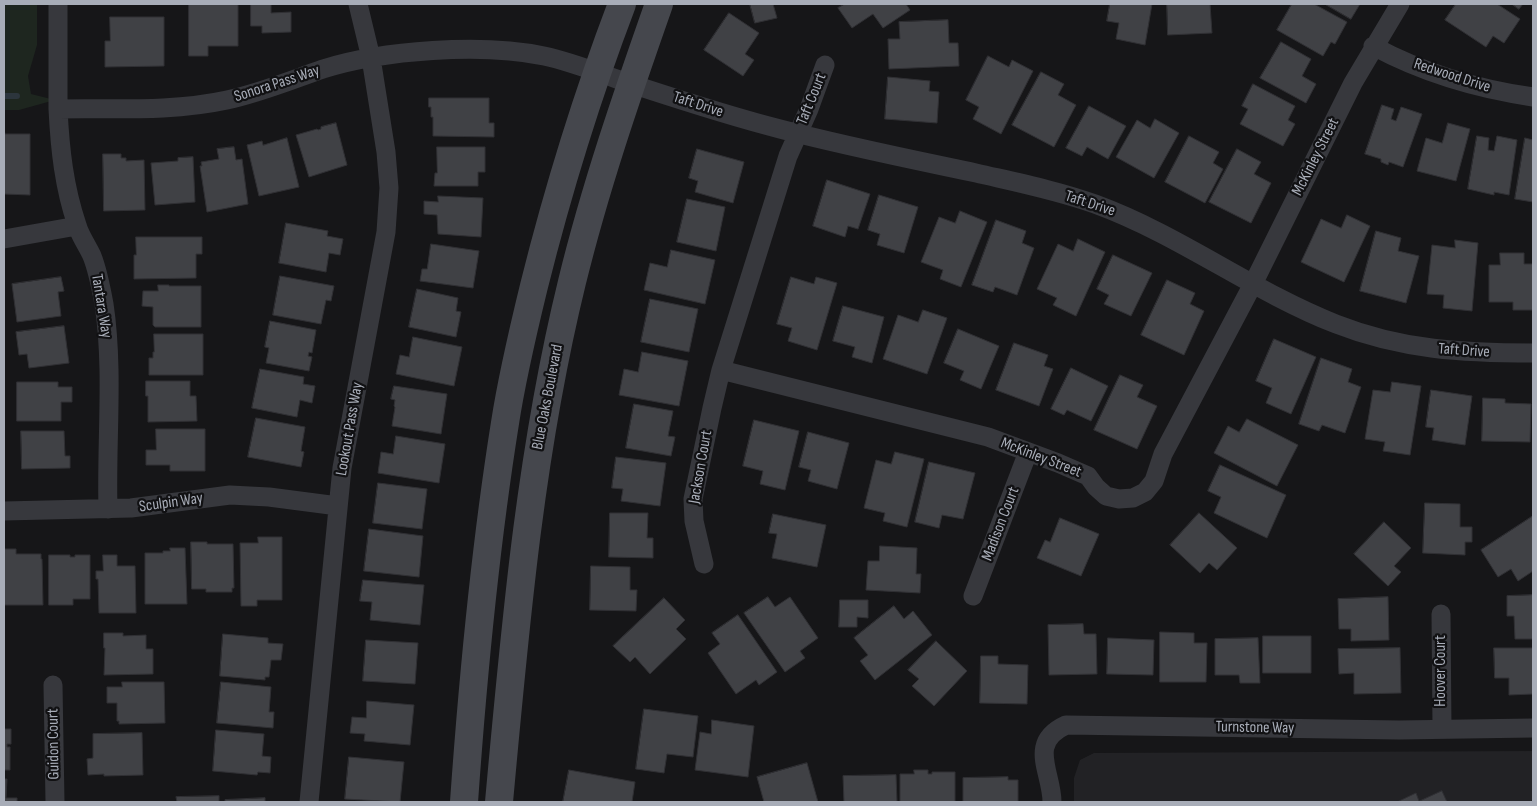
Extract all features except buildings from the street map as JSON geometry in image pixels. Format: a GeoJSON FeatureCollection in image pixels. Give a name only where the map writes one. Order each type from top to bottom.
{"type":"FeatureCollection","features":[{"type":"Feature","properties":{"kind":"main road"},"geometry":{"type":"LineString","coordinates":[[464,802],[481,606],[505,421],[521,342],[557,198],[597,72],[622,4]]}},
{"type":"Feature","properties":{"kind":"main road","name":"Blue Oaks Boulevard"},"geometry":{"type":"LineString","coordinates":[[499,802],[517,609],[542,427],[572,282],[595,200],[659,4]]}},
{"type":"Feature","properties":{"kind":"street"},"geometry":{"type":"LineString","coordinates":[[58,4],[58,109]]}},
{"type":"Feature","properties":{"kind":"street","name":"Lookout Pass Way"},"geometry":{"type":"LineString","coordinates":[[309,802],[338,506],[348,434],[386,232],[389,188],[386,152],[371,58],[358,4]]}},
{"type":"Feature","properties":{"kind":"street","name":"McKinley Street"},"geometry":{"type":"LineString","coordinates":[[721,370],[988,437],[1088,476],[1106,496],[1119,499],[1133,498],[1145,492],[1154,481],[1163,454],[1253,284],[1353,83],[1373,46],[1400,4]]}},
{"type":"Feature","properties":{"kind":"street","name":"Redwood Drive"},"geometry":{"type":"LineString","coordinates":[[1373,46],[1399,59],[1473,85],[1533,97]]}},
{"type":"Feature","properties":{"kind":"street","name":"Sonora Pass Way"},"geometry":{"type":"LineString","coordinates":[[58,109],[161,108],[227,100],[324,69],[371,58],[423,52],[487,51],[542,56],[597,72]]}},
{"type":"Feature","properties":{"kind":"street","name":"Taft Court"},"geometry":{"type":"LineString","coordinates":[[798,134],[825,64]]}},
{"type":"Feature","properties":{"kind":"street","name":"Taft Drive"},"geometry":{"type":"LineString","coordinates":[[597,72],[739,118],[798,134],[1009,181],[1089,202],[1127,216],[1309,313],[1340,326],[1398,343],[1449,351],[1533,353]]}},
{"type":"Feature","properties":{"kind":"street","name":"Tantara Way"},"geometry":{"type":"LineString","coordinates":[[58,109],[64,176],[77,226],[92,256],[100,281],[104,306],[109,373],[108,509]]}},
{"type":"Feature","properties":{"kind":"street"},"geometry":{"type":"LineString","coordinates":[[721,370],[786,162],[798,134]]}},
{"type":"Feature","properties":{"kind":"street"},"geometry":{"type":"LineString","coordinates":[[4,240],[77,226]]}},
{"type":"Feature","properties":{"kind":"street","name":"Jackson Court"},"geometry":{"type":"LineString","coordinates":[[704,564],[694,521],[693,498],[721,370]]}},
{"type":"Feature","properties":{"kind":"street","name":"Madison Court"},"geometry":{"type":"LineString","coordinates":[[973,596],[1028,452]]}},
{"type":"Feature","properties":{"kind":"street","name":"Sculpin Way"},"geometry":{"type":"LineString","coordinates":[[4,511],[108,509],[150,506],[230,495],[338,506]]}},
{"type":"Feature","properties":{"kind":"street","name":"Hoover Court"},"geometry":{"type":"LineString","coordinates":[[1441,614],[1442,728]]}},
{"type":"Feature","properties":{"kind":"street","name":"Guidon Court"},"geometry":{"type":"LineString","coordinates":[[53,685],[55,802]]}},
{"type":"Feature","properties":{"kind":"street","name":"Turnstone Way"},"geometry":{"type":"LineString","coordinates":[[1052,802],[1052,790],[1044,757],[1046,742],[1054,730],[1066,725],[1399,730],[1533,728]]}},
{"type":"Feature","properties":{"kind":"shaded area"},"geometry":{"type":"Polygon","coordinates":[[[4,4],[37,4],[37,45],[28,76],[31,94],[55,100],[19,110],[4,110],[4,4]]]}},
{"type":"Feature","properties":{"kind":"shaded area"},"geometry":{"type":"Polygon","coordinates":[[[1533,751],[1533,802],[1074,802],[1074,778],[1080,760],[1094,753],[1533,751]]]}},
{"type":"Feature","properties":{"kind":"waterway"},"geometry":{"type":"LineString","coordinates":[[4,96],[17,96]]}}]}
